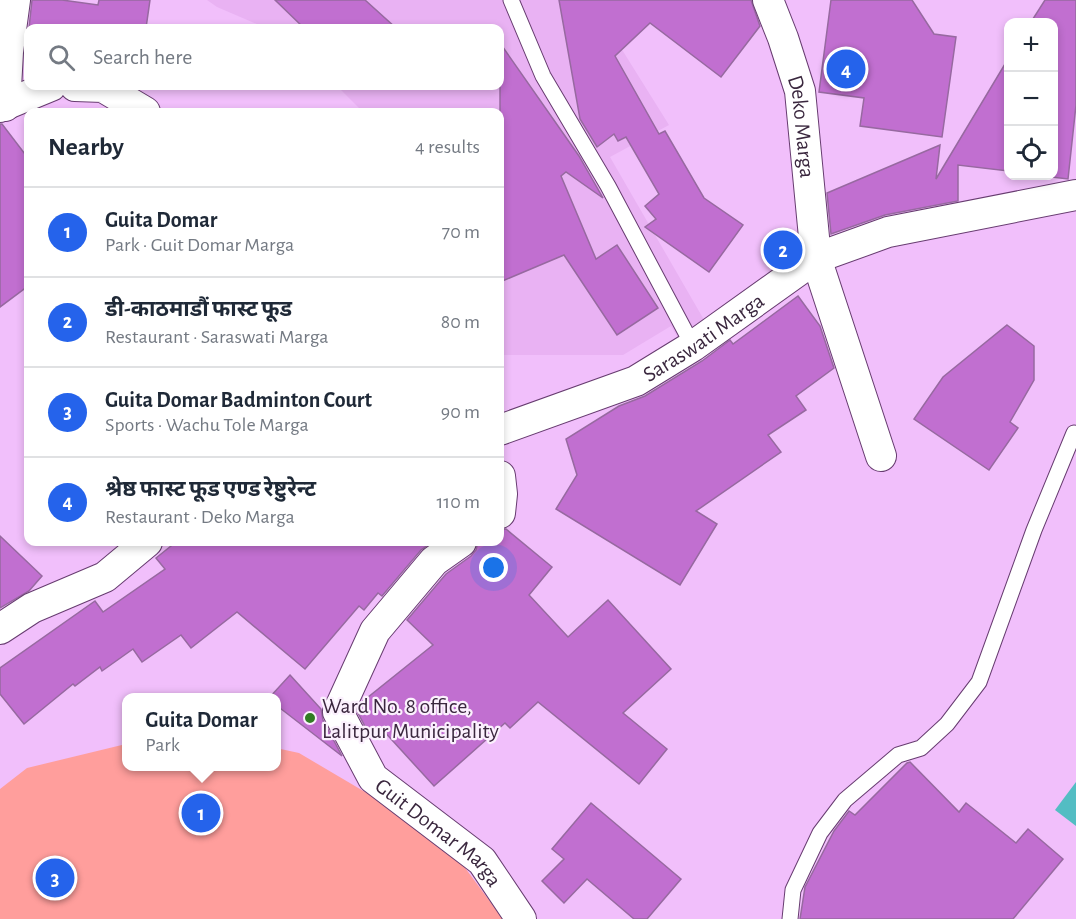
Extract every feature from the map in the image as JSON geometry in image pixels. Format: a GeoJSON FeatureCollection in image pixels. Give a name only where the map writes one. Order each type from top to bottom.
{"type":"FeatureCollection","features":[{"type":"Feature","properties":{"kind":"street"},"geometry":{"type":"LineString","coordinates":[[15,0],[2,106],[41,90]]}},
{"type":"Feature","properties":{"kind":"street","name":"Deko Marga"},"geometry":{"type":"LineString","coordinates":[[768,0],[800,91],[816,258],[881,456]]}},
{"type":"Feature","properties":{"kind":"street"},"geometry":{"type":"LineString","coordinates":[[108,90],[138,108]]}},
{"type":"Feature","properties":{"kind":"street","name":"Saraswati Marga"},"geometry":{"type":"LineString","coordinates":[[504,429],[636,381],[693,346],[816,258],[888,232],[1076,195]]}},
{"type":"Feature","properties":{"kind":"street"},"geometry":{"type":"LineString","coordinates":[[0,629],[32,608],[105,577],[142,546]]}},
{"type":"Feature","properties":{"kind":"street","name":"Guit Domar Marga"},"geometry":{"type":"LineString","coordinates":[[455,546],[434,561],[375,631],[338,712],[373,778],[482,861],[521,919]]}},
{"type":"Feature","properties":{"kind":"lane"},"geometry":{"type":"LineString","coordinates":[[511,0],[543,76],[608,186],[693,346]]}},
{"type":"Feature","properties":{"kind":"lane"},"geometry":{"type":"LineString","coordinates":[[790,919],[793,890],[820,834],[845,800],[898,755],[921,748],[947,724],[980,682],[1034,530],[1074,433]]}},
{"type":"Feature","properties":{"kind":"shaded area"},"geometry":{"type":"Polygon","coordinates":[[[207,0],[591,0],[669,125],[610,157],[707,325],[680,342],[671,326],[623,355],[504,355],[504,108],[359,108],[341,90],[504,90],[504,24],[257,24],[217,7],[207,0]]]}},
{"type":"Feature","properties":{"kind":"shaded area"},"geometry":{"type":"Polygon","coordinates":[[[122,745],[122,771],[281,771],[281,749],[299,753],[443,838],[503,919],[0,919],[0,789],[27,768],[122,745]]]}},
{"type":"Feature","properties":{"kind":"shaded area"},"geometry":{"type":"Polygon","coordinates":[[[1076,782],[1076,826],[1055,810],[1076,782]]]}},
{"type":"Feature","properties":{"kind":"building"},"geometry":{"type":"Polygon","coordinates":[[[32,0],[62,0],[98,5],[99,0],[150,0],[147,24],[29,24],[32,0]]]}},
{"type":"Feature","properties":{"kind":"building"},"geometry":{"type":"Polygon","coordinates":[[[275,0],[365,0],[392,24],[300,24],[275,0]]]}},
{"type":"Feature","properties":{"kind":"building"},"geometry":{"type":"Polygon","coordinates":[[[559,0],[751,0],[760,26],[721,77],[650,23],[615,56],[659,134],[665,131],[704,198],[743,225],[709,272],[645,227],[656,219],[645,206],[659,194],[626,137],[618,141],[614,134],[597,147],[580,119],[559,0]]]}},
{"type":"Feature","properties":{"kind":"building"},"geometry":{"type":"Polygon","coordinates":[[[831,0],[912,0],[934,34],[956,37],[942,137],[860,126],[864,98],[819,92],[831,0]]]}},
{"type":"Feature","properties":{"kind":"building"},"geometry":{"type":"Polygon","coordinates":[[[1045,0],[1076,0],[1076,105],[1068,179],[1058,178],[1058,18],[1034,18],[1045,0]]]}},
{"type":"Feature","properties":{"kind":"building"},"geometry":{"type":"Polygon","coordinates":[[[504,49],[579,156],[603,198],[566,172],[561,176],[596,259],[617,245],[658,308],[617,335],[564,255],[504,280],[504,108],[500,108],[500,90],[504,90],[504,49]]]}},
{"type":"Feature","properties":{"kind":"building"},"geometry":{"type":"Polygon","coordinates":[[[1004,66],[1004,171],[958,165],[958,201],[885,215],[831,234],[827,193],[940,145],[936,179],[1004,66]]]}},
{"type":"Feature","properties":{"kind":"building"},"geometry":{"type":"Polygon","coordinates":[[[0,124],[2,124],[24,153],[24,289],[0,307],[0,124]]]}},
{"type":"Feature","properties":{"kind":"building"},"geometry":{"type":"Polygon","coordinates":[[[798,296],[820,326],[834,368],[796,396],[806,410],[768,435],[781,452],[696,511],[717,524],[680,585],[556,509],[577,475],[566,439],[619,406],[645,396],[702,361],[730,340],[733,344],[798,296]]]}},
{"type":"Feature","properties":{"kind":"building"},"geometry":{"type":"Polygon","coordinates":[[[1007,325],[1034,346],[1034,380],[1010,422],[1018,428],[989,470],[914,419],[943,377],[1007,325]]]}},
{"type":"Feature","properties":{"kind":"building"},"geometry":{"type":"Polygon","coordinates":[[[504,529],[552,567],[529,595],[568,637],[608,600],[671,669],[623,713],[667,749],[639,784],[538,702],[510,728],[505,723],[434,786],[381,728],[370,736],[357,711],[362,702],[433,645],[407,620],[446,574],[471,556],[477,546],[504,546],[504,529]]]}},
{"type":"Feature","properties":{"kind":"building"},"geometry":{"type":"Polygon","coordinates":[[[0,536],[42,576],[29,591],[0,608],[0,536]]]}},
{"type":"Feature","properties":{"kind":"building"},"geometry":{"type":"Polygon","coordinates":[[[171,546],[426,546],[382,596],[378,593],[364,610],[359,606],[305,669],[237,612],[191,648],[181,635],[142,662],[133,649],[102,671],[100,667],[75,686],[73,684],[24,724],[0,694],[0,668],[95,601],[103,612],[165,569],[156,558],[171,546]]]}},
{"type":"Feature","properties":{"kind":"building","name":"Ward No. 8 office, Lalitpur Municipality"},"geometry":{"type":"Polygon","coordinates":[[[290,675],[321,709],[323,720],[342,756],[281,709],[281,693],[274,693],[290,675]]]}},
{"type":"Feature","properties":{"kind":"building"},"geometry":{"type":"Polygon","coordinates":[[[910,762],[959,812],[966,803],[1016,843],[1028,829],[1063,859],[1013,919],[800,919],[805,887],[834,831],[849,811],[855,815],[910,762]]]}},
{"type":"Feature","properties":{"kind":"building"},"geometry":{"type":"Polygon","coordinates":[[[591,803],[681,879],[647,919],[634,919],[587,879],[564,903],[542,881],[564,859],[552,849],[591,803]]]}},
{"type":"Feature","properties":{"kind":"place","name":"श्रेष्ठ फास्ट फूड एण्ड रेष्टुरेन्ट"},"geometry":{"type":"Point","coordinates":[846,69]}},
{"type":"Feature","properties":{"kind":"place","name":"डी-काठमाडौं फास्ट फूड"},"geometry":{"type":"Point","coordinates":[783,250]}},
{"type":"Feature","properties":{"kind":"place","name":"Ward No. 8 office, Lalitpur Municipality"},"geometry":{"type":"Point","coordinates":[310,718]}},
{"type":"Feature","properties":{"kind":"place","name":"Guita Domar"},"geometry":{"type":"Point","coordinates":[201,813]}},
{"type":"Feature","properties":{"kind":"place","name":"Guita Domar Badminton Court"},"geometry":{"type":"Point","coordinates":[55,878]}}]}
